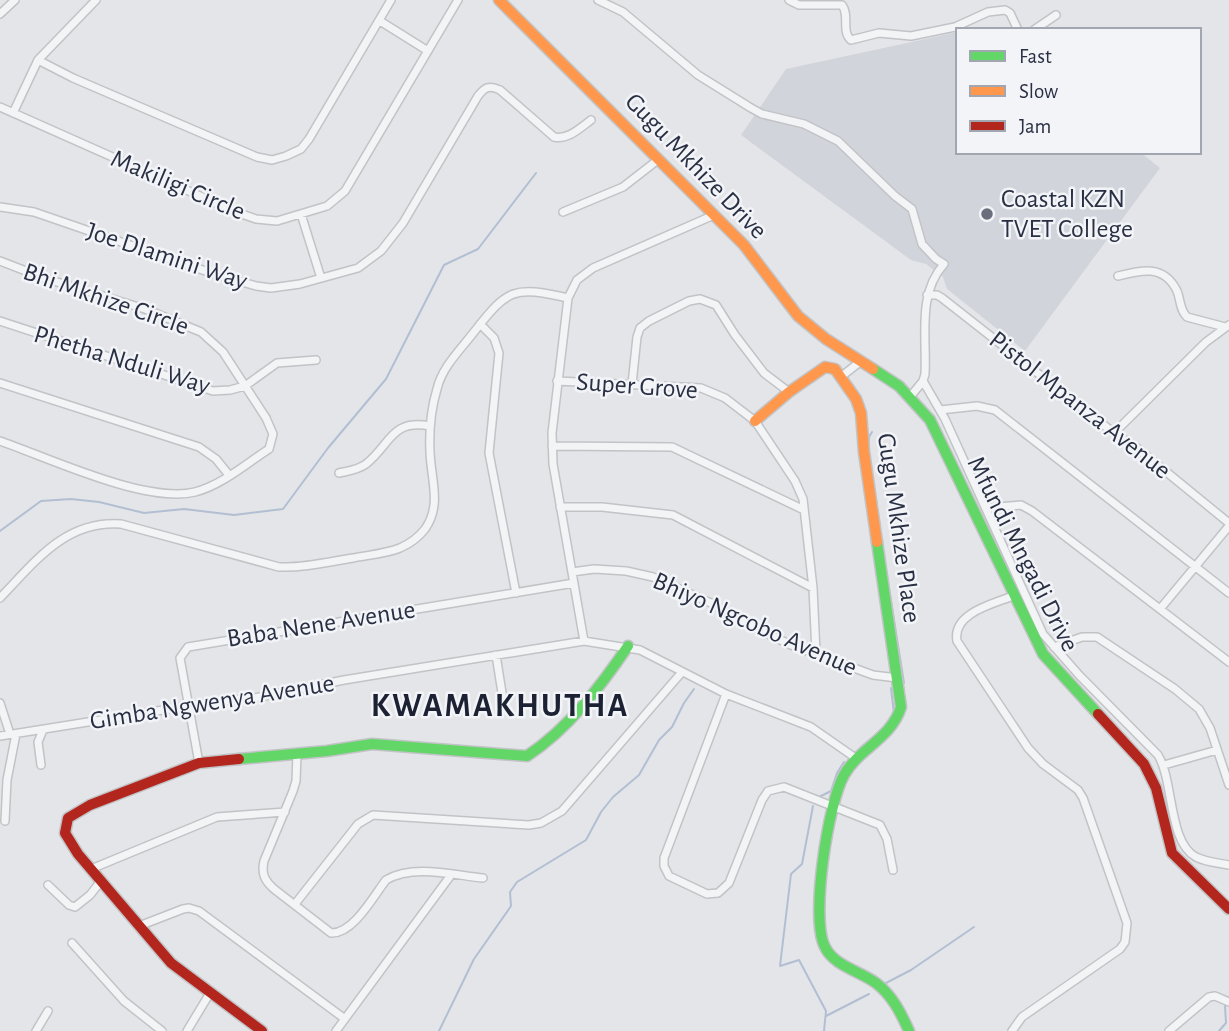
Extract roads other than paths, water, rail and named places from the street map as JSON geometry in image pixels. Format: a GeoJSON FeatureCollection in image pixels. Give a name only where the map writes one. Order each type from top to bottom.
{"type":"FeatureCollection","features":[{"type":"Feature","properties":{"kind":"street"},"geometry":{"type":"LineString","coordinates":[[0,15],[15,0]]}},
{"type":"Feature","properties":{"kind":"street"},"geometry":{"type":"LineString","coordinates":[[13,113],[38,60],[96,0]]}},
{"type":"Feature","properties":{"kind":"street"},"geometry":{"type":"LineString","coordinates":[[38,60],[234,148],[272,160],[293,153],[309,139],[391,0]]}},
{"type":"Feature","properties":{"kind":"street","name":"Makiligi Circle"},"geometry":{"type":"LineString","coordinates":[[0,107],[256,219],[277,220],[334,203],[345,191],[458,0]]}},
{"type":"Feature","properties":{"kind":"street","name":"Gugu Mkhize Drive"},"geometry":{"type":"LineString","coordinates":[[499,0],[755,258],[798,316],[826,340],[861,361]]}},
{"type":"Feature","properties":{"kind":"street"},"geometry":{"type":"LineString","coordinates":[[598,0],[623,12],[698,75],[751,108],[762,114],[804,124],[838,141],[912,209],[922,244],[944,264],[932,280],[927,295],[923,382],[940,410],[1037,623],[1079,676],[1150,746],[1164,765],[1183,843],[1194,856],[1229,865]]}},
{"type":"Feature","properties":{"kind":"street"},"geometry":{"type":"LineString","coordinates":[[789,0],[799,5],[842,5],[846,12],[846,34],[850,40],[883,33],[899,37],[911,36],[955,27],[999,10],[1010,13],[1017,28]]}},
{"type":"Feature","properties":{"kind":"street"},"geometry":{"type":"LineString","coordinates":[[1037,28],[1056,15]]}},
{"type":"Feature","properties":{"kind":"street"},"geometry":{"type":"LineString","coordinates":[[380,21],[428,51]]}},
{"type":"Feature","properties":{"kind":"street","name":"Joe Dlamini Way"},"geometry":{"type":"LineString","coordinates":[[0,207],[34,212],[217,275],[256,286],[283,287],[358,268],[380,251],[403,223],[484,89],[493,87],[500,90],[554,138],[567,136],[591,120]]}},
{"type":"Feature","properties":{"kind":"street"},"geometry":{"type":"LineString","coordinates":[[563,212],[623,187],[659,159]]}},
{"type":"Feature","properties":{"kind":"street"},"geometry":{"type":"LineString","coordinates":[[301,214],[321,278]]}},
{"type":"Feature","properties":{"kind":"street"},"geometry":{"type":"LineString","coordinates":[[584,641],[552,446],[568,298],[577,280],[593,268],[714,215]]}},
{"type":"Feature","properties":{"kind":"street","name":"Bhi Mkhize Circle"},"geometry":{"type":"LineString","coordinates":[[0,261],[44,278],[145,309],[201,332],[217,344],[272,428],[272,443],[269,449],[229,475],[198,491],[183,494],[152,491],[92,474],[0,441]]}},
{"type":"Feature","properties":{"kind":"street"},"geometry":{"type":"LineString","coordinates":[[1118,276],[1142,270],[1156,271],[1173,286],[1186,317],[1227,326]]}},
{"type":"Feature","properties":{"kind":"street"},"geometry":{"type":"LineString","coordinates":[[0,598],[50,546],[73,531],[98,524],[121,524],[279,567],[301,567],[398,549],[423,532],[434,512],[430,426],[437,386],[443,372],[495,305],[511,293],[541,292],[568,298]]}},
{"type":"Feature","properties":{"kind":"street","name":"Pistol Mpanza Avenue"},"geometry":{"type":"LineString","coordinates":[[927,295],[942,298],[1137,448],[1229,525]]}},
{"type":"Feature","properties":{"kind":"street"},"geometry":{"type":"LineString","coordinates":[[632,384],[640,328],[682,304],[700,299],[716,305],[764,373],[789,392]]}},
{"type":"Feature","properties":{"kind":"street","name":"Phetha Nduli Way"},"geometry":{"type":"LineString","coordinates":[[0,321],[203,390],[221,391],[245,386]]}},
{"type":"Feature","properties":{"kind":"street"},"geometry":{"type":"LineString","coordinates":[[480,324],[494,338],[499,352],[489,453],[516,593]]}},
{"type":"Feature","properties":{"kind":"street"},"geometry":{"type":"LineString","coordinates":[[1114,432],[1206,342],[1227,326]]}},
{"type":"Feature","properties":{"kind":"street"},"geometry":{"type":"LineString","coordinates":[[245,386],[277,363],[316,360]]}},
{"type":"Feature","properties":{"kind":"street"},"geometry":{"type":"LineString","coordinates":[[755,421],[820,370],[831,368],[842,376],[861,361]]}},
{"type":"Feature","properties":{"kind":"street","name":"Mfundi Mngadi Drive"},"geometry":{"type":"LineString","coordinates":[[861,361],[910,397],[930,421],[1013,596],[1050,663],[1135,753],[1152,775],[1167,839],[1180,863],[1229,909]]}},
{"type":"Feature","properties":{"kind":"street","name":"Gugu Mkhize Place"},"geometry":{"type":"LineString","coordinates":[[842,376],[861,412],[863,452],[901,707],[900,717],[893,728],[857,759]]}},
{"type":"Feature","properties":{"kind":"street","name":"Super Grove"},"geometry":{"type":"LineString","coordinates":[[558,381],[688,387],[711,391],[735,404],[755,421],[800,491],[813,588],[816,653]]}},
{"type":"Feature","properties":{"kind":"street"},"geometry":{"type":"LineString","coordinates":[[910,397],[923,382]]}},
{"type":"Feature","properties":{"kind":"street"},"geometry":{"type":"LineString","coordinates":[[0,383],[199,447],[216,459],[229,475]]}},
{"type":"Feature","properties":{"kind":"street"},"geometry":{"type":"LineString","coordinates":[[940,410],[977,406],[995,410],[1229,593]]}},
{"type":"Feature","properties":{"kind":"street"},"geometry":{"type":"LineString","coordinates":[[339,473],[364,466],[399,428],[411,424],[430,426]]}},
{"type":"Feature","properties":{"kind":"street"},"geometry":{"type":"LineString","coordinates":[[552,446],[673,447],[804,510]]}},
{"type":"Feature","properties":{"kind":"street"},"geometry":{"type":"LineString","coordinates":[[986,508],[1021,505],[1032,511],[1229,662]]}},
{"type":"Feature","properties":{"kind":"street"},"geometry":{"type":"LineString","coordinates":[[560,507],[602,507],[673,515],[813,588]]}},
{"type":"Feature","properties":{"kind":"street"},"geometry":{"type":"LineString","coordinates":[[1160,609],[1229,525]]}},
{"type":"Feature","properties":{"kind":"street","name":"Bhiyo Ngcobo Avenue"},"geometry":{"type":"LineString","coordinates":[[572,572],[594,569],[653,577],[713,604],[772,636],[873,675],[897,678]]}},
{"type":"Feature","properties":{"kind":"street","name":"Baba Nene Avenue"},"geometry":{"type":"LineString","coordinates":[[199,763],[180,658],[188,647],[574,583]]}},
{"type":"Feature","properties":{"kind":"street"},"geometry":{"type":"LineString","coordinates":[[1012,1031],[1022,1017],[1120,949],[1128,933],[1122,908],[1083,798],[1078,790],[1028,748],[957,641],[957,629],[961,622],[973,613],[1013,596]]}},
{"type":"Feature","properties":{"kind":"street"},"geometry":{"type":"LineString","coordinates":[[1054,647],[1090,635],[1105,641],[1174,689],[1199,709],[1210,728],[1229,785]]}},
{"type":"Feature","properties":{"kind":"street","name":"Gimba Ngwenya Avenue"},"geometry":{"type":"LineString","coordinates":[[0,736],[254,698],[584,641],[628,646],[662,660],[726,694],[811,727],[857,759]]}},
{"type":"Feature","properties":{"kind":"street"},"geometry":{"type":"LineString","coordinates":[[262,1031],[172,963],[139,926],[65,833],[66,822],[74,813],[199,763],[381,743],[433,750],[527,755],[545,744],[558,731],[608,674],[628,646]]}},
{"type":"Feature","properties":{"kind":"street"},"geometry":{"type":"LineString","coordinates":[[496,655],[503,699]]}},
{"type":"Feature","properties":{"kind":"street"},"geometry":{"type":"LineString","coordinates":[[295,904],[358,824],[373,815],[529,825],[552,818],[568,805],[682,672]]}},
{"type":"Feature","properties":{"kind":"street"},"geometry":{"type":"LineString","coordinates":[[726,694],[664,858],[664,866],[669,876],[707,894],[718,893],[729,883],[762,800],[768,791],[784,787],[880,825],[887,839],[893,870]]}},
{"type":"Feature","properties":{"kind":"street"},"geometry":{"type":"LineString","coordinates":[[0,703],[13,734],[5,821]]}},
{"type":"Feature","properties":{"kind":"street"},"geometry":{"type":"LineString","coordinates":[[41,765],[38,742],[43,730]]}},
{"type":"Feature","properties":{"kind":"street"},"geometry":{"type":"LineString","coordinates":[[1164,765],[1217,750]]}},
{"type":"Feature","properties":{"kind":"street"},"geometry":{"type":"LineString","coordinates":[[297,754],[296,780],[264,861],[263,874],[274,890],[331,933],[341,932],[350,926],[386,880],[394,876],[410,872],[483,878]]}},
{"type":"Feature","properties":{"kind":"street"},"geometry":{"type":"LineString","coordinates":[[857,759],[844,776],[833,807],[818,930],[830,958],[875,982],[903,1016],[909,1031]]}},
{"type":"Feature","properties":{"kind":"street"},"geometry":{"type":"LineString","coordinates":[[91,869],[217,817],[285,812]]}},
{"type":"Feature","properties":{"kind":"street"},"geometry":{"type":"LineString","coordinates":[[336,1031],[451,875]]}},
{"type":"Feature","properties":{"kind":"street"},"geometry":{"type":"LineString","coordinates":[[48,885],[69,905],[75,907],[90,895],[101,881]]}},
{"type":"Feature","properties":{"kind":"street"},"geometry":{"type":"LineString","coordinates":[[139,926],[183,909],[199,911],[345,1019]]}},
{"type":"Feature","properties":{"kind":"street"},"geometry":{"type":"LineString","coordinates":[[72,943],[124,1001],[162,1031]]}},
{"type":"Feature","properties":{"kind":"street"},"geometry":{"type":"LineString","coordinates":[[187,1031],[210,993]]}},
{"type":"Feature","properties":{"kind":"street"},"geometry":{"type":"LineString","coordinates":[[1169,1031],[1202,1001],[1215,996],[1229,1002]]}},
{"type":"Feature","properties":{"kind":"street"},"geometry":{"type":"LineString","coordinates":[[36,1031],[48,1011]]}},
{"type":"Feature","properties":{"kind":"waterway"},"geometry":{"type":"LineString","coordinates":[[0,531],[41,501],[71,499],[99,502],[144,513],[184,509],[234,515],[283,509],[328,448],[386,379],[444,265],[478,249],[536,173]]}},
{"type":"Feature","properties":{"kind":"waterway"},"geometry":{"type":"LineString","coordinates":[[869,453],[869,437],[872,432]]}},
{"type":"Feature","properties":{"kind":"waterway"},"geometry":{"type":"LineString","coordinates":[[886,570],[904,683]]}},
{"type":"Feature","properties":{"kind":"waterway"},"geometry":{"type":"LineString","coordinates":[[891,688],[894,714],[892,718]]}},
{"type":"Feature","properties":{"kind":"waterway"},"geometry":{"type":"LineString","coordinates":[[439,1031],[474,959],[511,906],[510,892],[517,882],[586,840],[601,812],[613,797],[639,775],[694,689]]}},
{"type":"Feature","properties":{"kind":"waterway"},"geometry":{"type":"LineString","coordinates":[[860,748],[886,726]]}},
{"type":"Feature","properties":{"kind":"waterway"},"geometry":{"type":"LineString","coordinates":[[819,797],[831,791],[844,762]]}},
{"type":"Feature","properties":{"kind":"waterway"},"geometry":{"type":"LineString","coordinates":[[813,806],[802,864],[791,874],[780,966],[799,960],[826,1011],[824,1031]]}},
{"type":"Feature","properties":{"kind":"waterway"},"geometry":{"type":"LineString","coordinates":[[884,984],[911,970],[974,927]]}},
{"type":"Feature","properties":{"kind":"waterway"},"geometry":{"type":"LineString","coordinates":[[826,1016],[869,994]]}},
{"type":"Feature","properties":{"kind":"waterway"},"geometry":{"type":"LineString","coordinates":[[1219,1031],[1226,1023],[1225,1006]]}},
{"type":"Feature","properties":{"kind":"place","name":"Coastal KZN TVET College"},"geometry":{"type":"Point","coordinates":[987,214]}},
{"type":"Feature","properties":{"kind":"district","name":"KWAMAKHUTHA"},"geometry":{"type":"Point","coordinates":[500,706]}}]}
